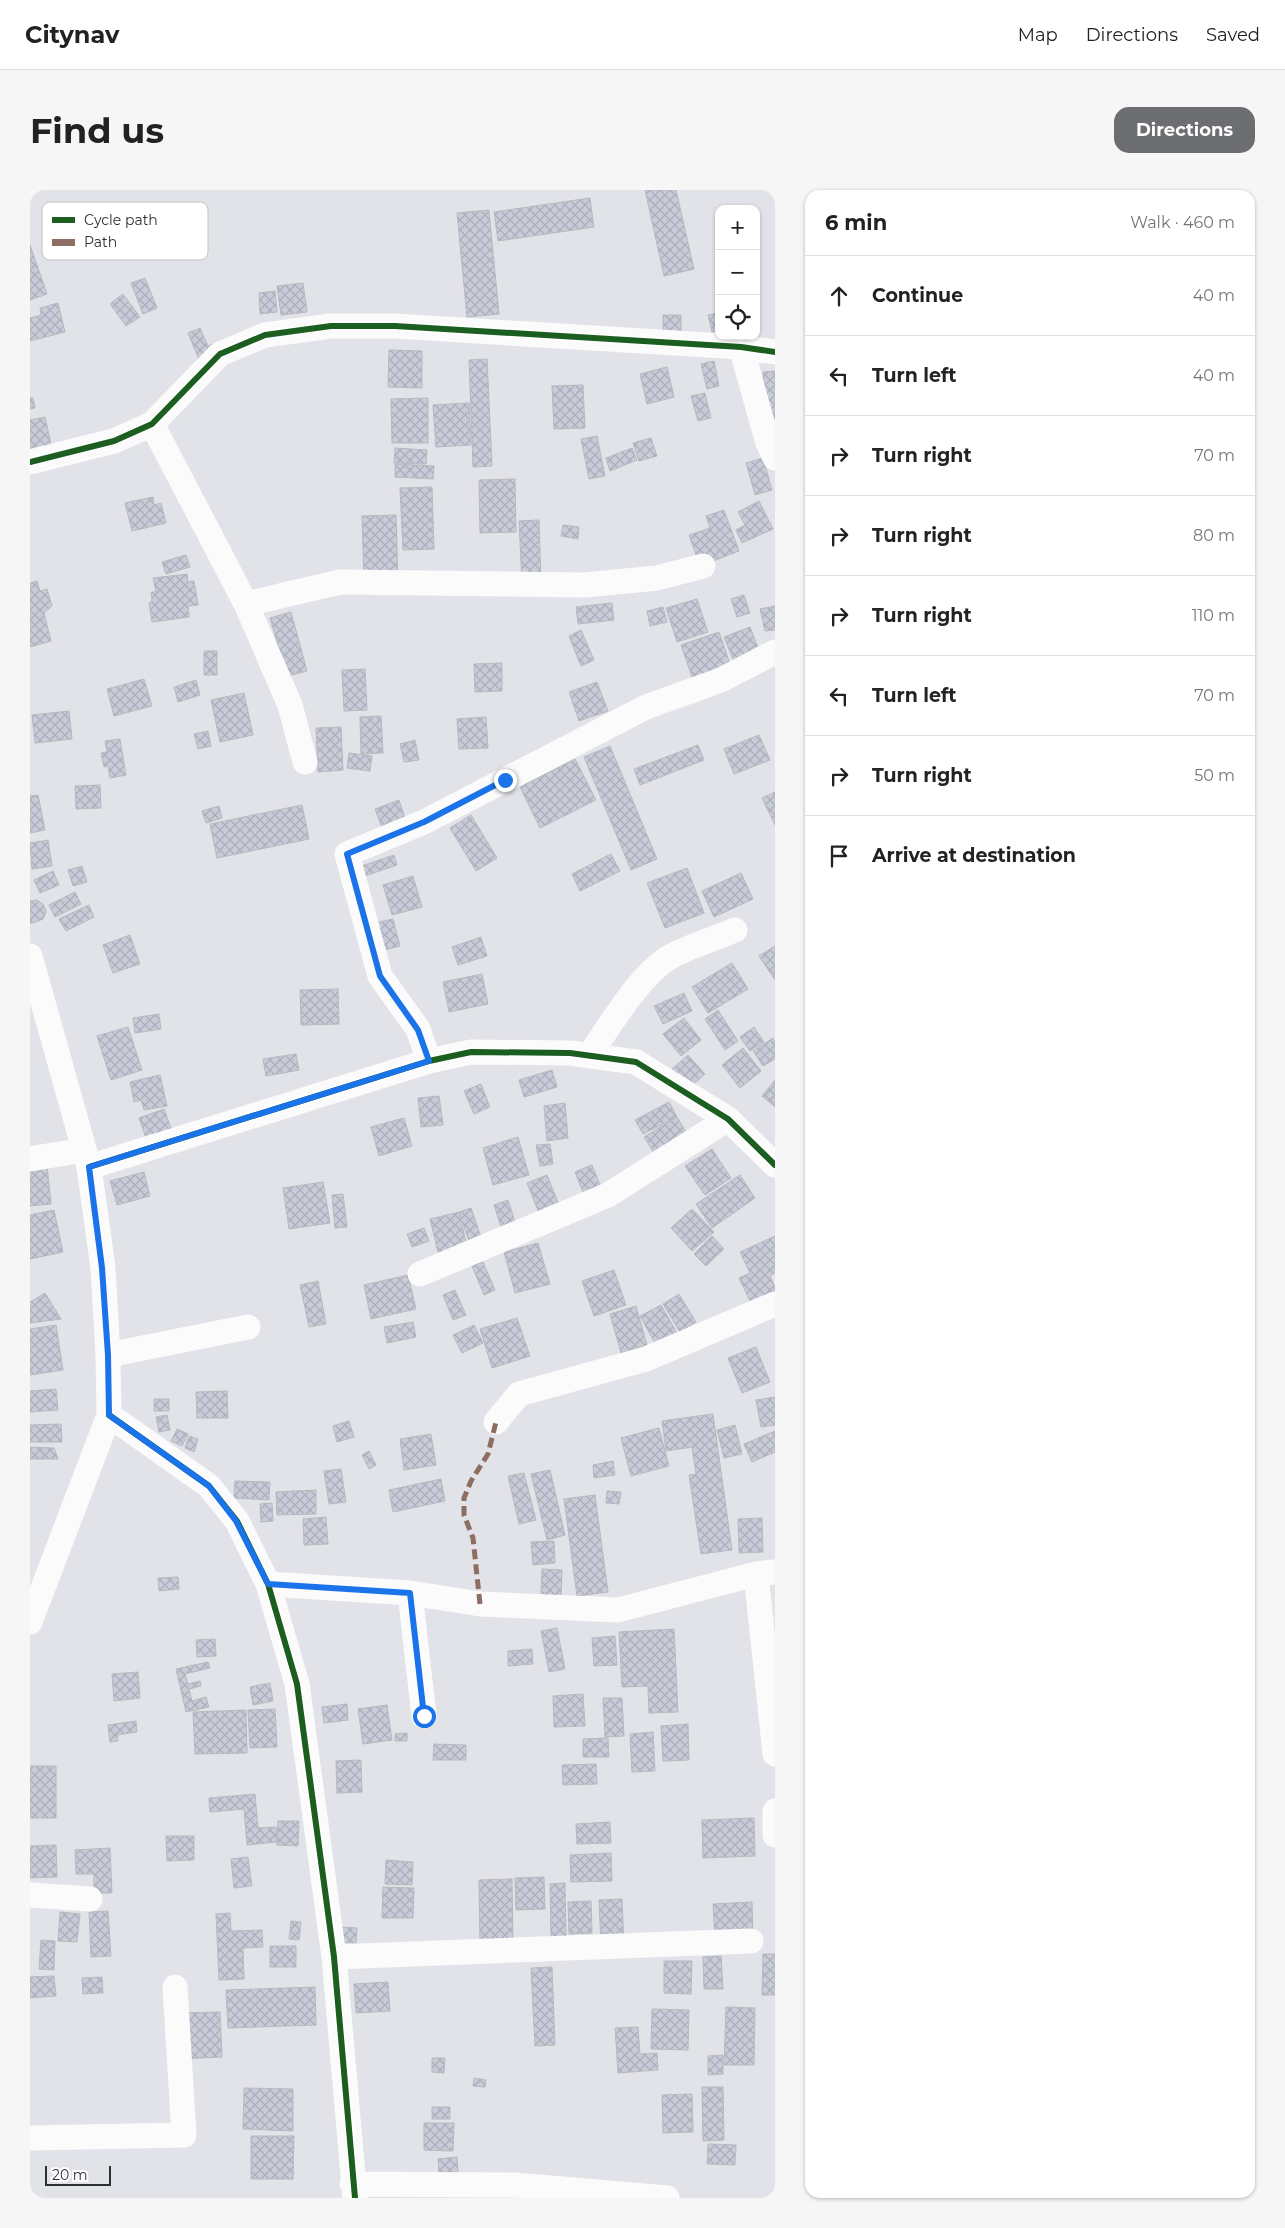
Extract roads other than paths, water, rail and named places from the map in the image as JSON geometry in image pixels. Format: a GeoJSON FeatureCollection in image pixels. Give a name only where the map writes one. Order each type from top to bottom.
{"type":"FeatureCollection","features":[{"type":"Feature","properties":{"kind":"street"},"geometry":{"type":"LineString","coordinates":[[30,462],[114,441],[152,424],[220,354],[265,335],[331,326],[404,327],[741,347],[775,352]]}},
{"type":"Feature","properties":{"kind":"street"},"geometry":{"type":"LineString","coordinates":[[741,347],[768,443],[775,458]]}},
{"type":"Feature","properties":{"kind":"street"},"geometry":{"type":"LineString","coordinates":[[152,424],[246,604],[290,705],[305,762]]}},
{"type":"Feature","properties":{"kind":"street"},"geometry":{"type":"LineString","coordinates":[[246,604],[340,582],[584,585],[657,578],[703,566]]}},
{"type":"Feature","properties":{"kind":"street"},"geometry":{"type":"LineString","coordinates":[[429,1061],[418,1030],[380,976],[347,854],[424,822],[646,707],[721,680],[775,652]]}},
{"type":"Feature","properties":{"kind":"street"},"geometry":{"type":"LineString","coordinates":[[589,1056],[632,994],[650,974],[669,958],[735,930]]}},
{"type":"Feature","properties":{"kind":"street"},"geometry":{"type":"LineString","coordinates":[[30,956],[87,1159],[102,1268],[108,1355],[109,1415],[30,1622]]}},
{"type":"Feature","properties":{"kind":"street"},"geometry":{"type":"LineString","coordinates":[[30,1159],[87,1159],[429,1061],[472,1052],[570,1053],[636,1062],[728,1119],[775,1165]]}},
{"type":"Feature","properties":{"kind":"street"},"geometry":{"type":"LineString","coordinates":[[420,1274],[608,1195],[728,1119]]}},
{"type":"Feature","properties":{"kind":"street"},"geometry":{"type":"LineString","coordinates":[[496,1422],[519,1394],[646,1359],[775,1304]]}},
{"type":"Feature","properties":{"kind":"street"},"geometry":{"type":"LineString","coordinates":[[108,1355],[248,1327]]}},
{"type":"Feature","properties":{"kind":"street"},"geometry":{"type":"LineString","coordinates":[[109,1415],[209,1486],[236,1521],[268,1584],[296,1684],[334,1957],[353,2191],[515,2185],[667,2198]]}},
{"type":"Feature","properties":{"kind":"street"},"geometry":{"type":"LineString","coordinates":[[268,1584],[410,1593],[480,1604],[618,1610],[766,1573],[775,1754]]}},
{"type":"Feature","properties":{"kind":"street"},"geometry":{"type":"LineString","coordinates":[[410,1593],[424,1716]]}},
{"type":"Feature","properties":{"kind":"street"},"geometry":{"type":"LineString","coordinates":[[775,1812],[775,1834]]}},
{"type":"Feature","properties":{"kind":"street"},"geometry":{"type":"LineString","coordinates":[[30,1895],[90,1899]]}},
{"type":"Feature","properties":{"kind":"street"},"geometry":{"type":"LineString","coordinates":[[334,1957],[751,1941]]}},
{"type":"Feature","properties":{"kind":"street"},"geometry":{"type":"LineString","coordinates":[[30,2138],[184,2135],[175,1987]]}}]}
